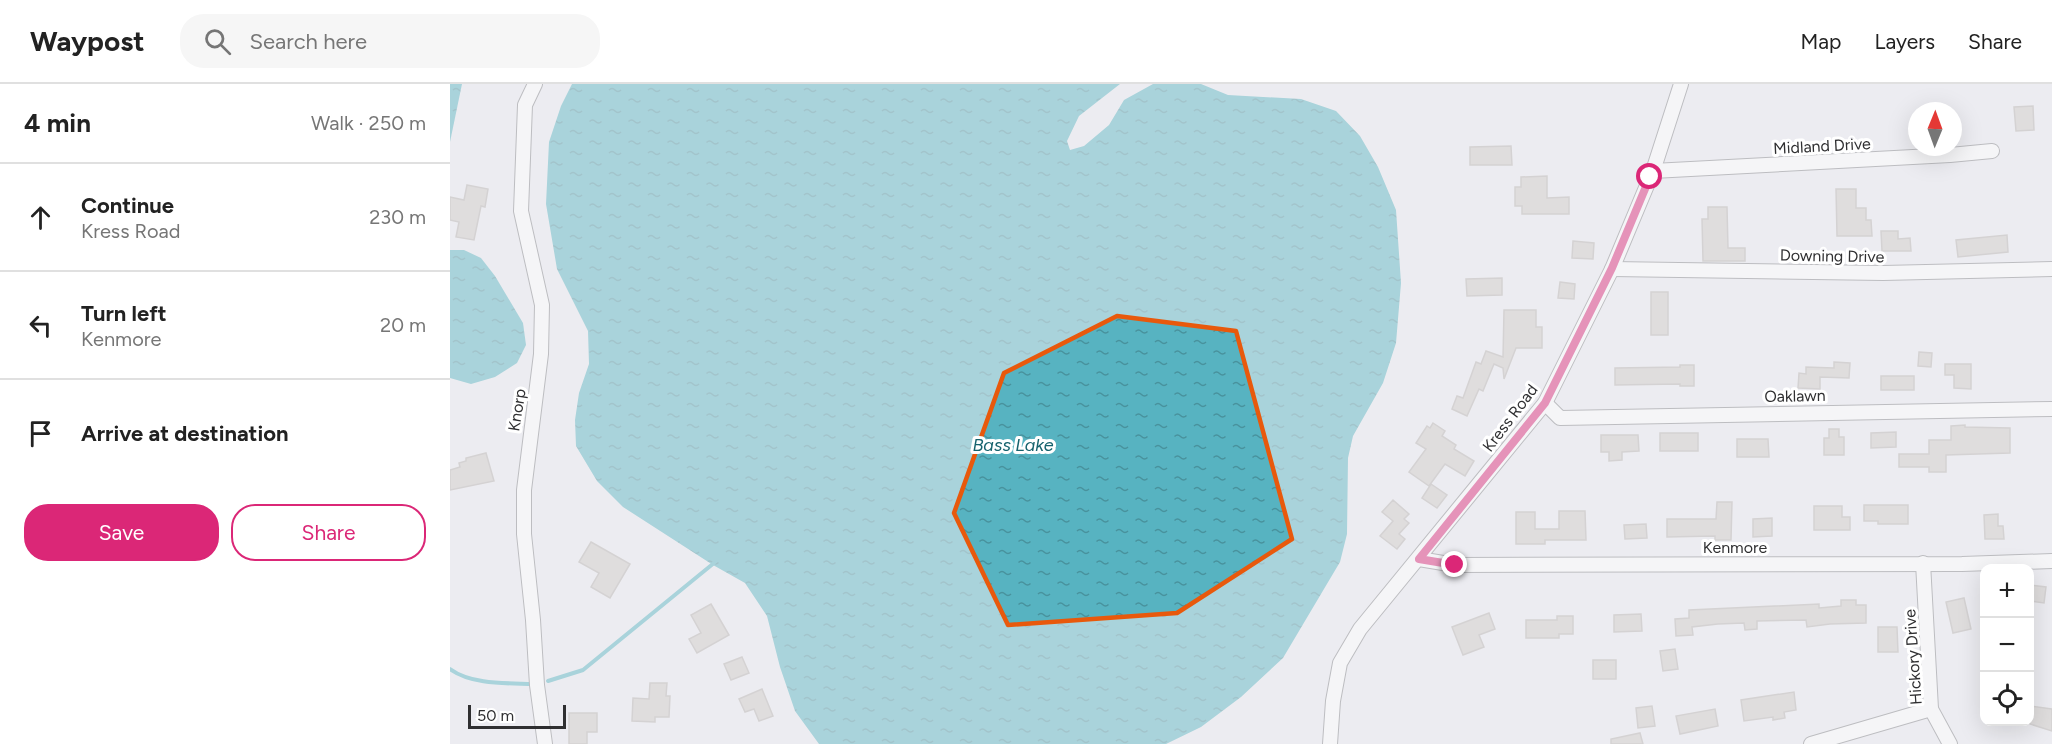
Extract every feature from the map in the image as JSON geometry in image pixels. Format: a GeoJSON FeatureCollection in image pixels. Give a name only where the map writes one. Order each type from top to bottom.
{"type":"FeatureCollection","features":[{"type":"Feature","properties":{"kind":"street","name":"Knorp"},"geometry":{"type":"LineString","coordinates":[[535,84],[525,105],[521,211],[542,305],[541,354],[525,480],[524,534],[537,685],[545,744]]}},
{"type":"Feature","properties":{"kind":"street","name":"Kress Road"},"geometry":{"type":"LineString","coordinates":[[1330,744],[1333,701],[1340,663],[1360,628],[1545,403],[1612,268],[1653,171],[1681,84]]}},
{"type":"Feature","properties":{"kind":"street","name":"Midland Drive"},"geometry":{"type":"LineString","coordinates":[[1653,171],[1992,151]]}},
{"type":"Feature","properties":{"kind":"street","name":"Downing Drive"},"geometry":{"type":"LineString","coordinates":[[1612,268],[1883,273],[2052,269]]}},
{"type":"Feature","properties":{"kind":"street","name":"Oaklawn"},"geometry":{"type":"LineString","coordinates":[[1545,403],[1560,418],[2052,409]]}},
{"type":"Feature","properties":{"kind":"street","name":"Kenmore"},"geometry":{"type":"LineString","coordinates":[[1419,559],[1455,565],[1962,564],[2052,561]]}},
{"type":"Feature","properties":{"kind":"street","name":"Hickory Drive"},"geometry":{"type":"LineString","coordinates":[[1923,563],[1931,709],[1950,744]]}},
{"type":"Feature","properties":{"kind":"street"},"geometry":{"type":"LineString","coordinates":[[1811,744],[1931,709]]}},
{"type":"Feature","properties":{"kind":"highlighted area"},"geometry":{"type":"Polygon","coordinates":[[[1117,316],[1236,331],[1292,539],[1177,613],[1008,625],[954,513],[1004,373],[1117,316]]]}},
{"type":"Feature","properties":{"kind":"water"},"geometry":{"type":"Polygon","coordinates":[[[450,84],[462,84],[450,142],[450,84]]]}},
{"type":"Feature","properties":{"kind":"water","name":"Bass Lake"},"geometry":{"type":"Polygon","coordinates":[[[572,84],[1120,84],[1079,116],[1067,141],[1070,150],[1084,146],[1109,125],[1124,100],[1153,84],[1201,84],[1228,95],[1301,99],[1336,111],[1360,136],[1378,167],[1396,210],[1401,283],[1396,343],[1383,383],[1353,436],[1348,458],[1347,534],[1340,562],[1283,658],[1241,697],[1201,727],[1166,744],[819,744],[795,711],[780,667],[767,616],[745,583],[623,507],[597,481],[576,446],[575,420],[579,393],[589,364],[588,331],[557,269],[546,204],[549,142],[561,106],[572,84]]]}},
{"type":"Feature","properties":{"kind":"water"},"geometry":{"type":"Polygon","coordinates":[[[450,250],[464,250],[481,258],[495,276],[523,323],[526,345],[517,363],[495,377],[471,384],[450,378],[450,250]]]}},
{"type":"Feature","properties":{"kind":"building"},"geometry":{"type":"Polygon","coordinates":[[[2033,106],[2034,130],[2016,131],[2014,107],[2033,106]]]}},
{"type":"Feature","properties":{"kind":"building"},"geometry":{"type":"Polygon","coordinates":[[[1511,146],[1512,165],[1470,165],[1470,147],[1511,146]]]}},
{"type":"Feature","properties":{"kind":"building"},"geometry":{"type":"Polygon","coordinates":[[[1547,176],[1547,198],[1569,197],[1569,214],[1522,214],[1522,206],[1515,206],[1515,187],[1521,187],[1521,177],[1547,176]]]}},
{"type":"Feature","properties":{"kind":"building"},"geometry":{"type":"Polygon","coordinates":[[[467,185],[488,189],[485,207],[481,206],[474,240],[456,237],[459,222],[450,220],[450,197],[464,200],[467,185]]]}},
{"type":"Feature","properties":{"kind":"building"},"geometry":{"type":"Polygon","coordinates":[[[1836,189],[1856,189],[1856,208],[1866,208],[1866,220],[1871,220],[1872,236],[1837,236],[1836,189]]]}},
{"type":"Feature","properties":{"kind":"building"},"geometry":{"type":"Polygon","coordinates":[[[1708,207],[1727,207],[1728,248],[1745,248],[1745,261],[1703,261],[1702,219],[1708,219],[1708,207]]]}},
{"type":"Feature","properties":{"kind":"building"},"geometry":{"type":"Polygon","coordinates":[[[1881,231],[1898,231],[1898,239],[1910,238],[1911,251],[1882,251],[1881,231]]]}},
{"type":"Feature","properties":{"kind":"building"},"geometry":{"type":"Polygon","coordinates":[[[2007,235],[2008,252],[1958,257],[1956,240],[2007,235]]]}},
{"type":"Feature","properties":{"kind":"building"},"geometry":{"type":"Polygon","coordinates":[[[1573,241],[1594,243],[1593,259],[1572,258],[1573,241]]]}},
{"type":"Feature","properties":{"kind":"building"},"geometry":{"type":"Polygon","coordinates":[[[1502,278],[1502,295],[1467,296],[1466,279],[1502,278]]]}},
{"type":"Feature","properties":{"kind":"building"},"geometry":{"type":"Polygon","coordinates":[[[1560,282],[1575,284],[1574,299],[1558,298],[1560,282]]]}},
{"type":"Feature","properties":{"kind":"building"},"geometry":{"type":"Polygon","coordinates":[[[1651,292],[1668,292],[1668,335],[1651,335],[1651,292]]]}},
{"type":"Feature","properties":{"kind":"building"},"geometry":{"type":"Polygon","coordinates":[[[1504,310],[1536,310],[1536,327],[1542,327],[1542,348],[1516,348],[1504,379],[1503,368],[1494,364],[1483,391],[1479,389],[1467,416],[1452,409],[1457,396],[1463,398],[1476,362],[1481,364],[1486,351],[1503,357],[1504,310]]]}},
{"type":"Feature","properties":{"kind":"building"},"geometry":{"type":"Polygon","coordinates":[[[1919,352],[1932,353],[1931,367],[1918,366],[1919,352]]]}},
{"type":"Feature","properties":{"kind":"building"},"geometry":{"type":"Polygon","coordinates":[[[1834,362],[1850,363],[1849,378],[1820,377],[1820,389],[1798,388],[1799,373],[1806,374],[1806,367],[1834,368],[1834,362]]]}},
{"type":"Feature","properties":{"kind":"building"},"geometry":{"type":"Polygon","coordinates":[[[1945,364],[1971,364],[1971,389],[1954,388],[1954,375],[1945,375],[1945,364]]]}},
{"type":"Feature","properties":{"kind":"building"},"geometry":{"type":"Polygon","coordinates":[[[1680,365],[1694,365],[1694,386],[1680,386],[1680,384],[1615,385],[1615,368],[1680,367],[1680,365]]]}},
{"type":"Feature","properties":{"kind":"building"},"geometry":{"type":"Polygon","coordinates":[[[1881,376],[1914,376],[1914,390],[1881,390],[1881,376]]]}},
{"type":"Feature","properties":{"kind":"building"},"geometry":{"type":"Polygon","coordinates":[[[1433,423],[1445,431],[1442,436],[1456,445],[1454,449],[1474,461],[1465,476],[1445,464],[1429,486],[1409,472],[1426,449],[1416,443],[1427,426],[1430,428],[1433,423]]]}},
{"type":"Feature","properties":{"kind":"building"},"geometry":{"type":"Polygon","coordinates":[[[1965,425],[1965,427],[2010,428],[2010,453],[1946,455],[1946,472],[1929,472],[1929,467],[1899,467],[1899,454],[1929,454],[1929,440],[1951,440],[1951,426],[1965,425]]]}},
{"type":"Feature","properties":{"kind":"building"},"geometry":{"type":"Polygon","coordinates":[[[1829,429],[1839,429],[1839,437],[1844,437],[1844,455],[1824,455],[1824,438],[1829,438],[1829,429]]]}},
{"type":"Feature","properties":{"kind":"building"},"geometry":{"type":"Polygon","coordinates":[[[1896,432],[1896,447],[1871,448],[1871,433],[1896,432]]]}},
{"type":"Feature","properties":{"kind":"building"},"geometry":{"type":"Polygon","coordinates":[[[1660,433],[1698,433],[1698,451],[1660,451],[1660,433]]]}},
{"type":"Feature","properties":{"kind":"building"},"geometry":{"type":"Polygon","coordinates":[[[1601,435],[1638,435],[1639,451],[1622,452],[1622,460],[1609,461],[1609,452],[1601,452],[1601,435]]]}},
{"type":"Feature","properties":{"kind":"building"},"geometry":{"type":"Polygon","coordinates":[[[1737,439],[1768,439],[1769,457],[1737,457],[1737,439]]]}},
{"type":"Feature","properties":{"kind":"building"},"geometry":{"type":"Polygon","coordinates":[[[486,453],[494,481],[450,490],[450,470],[460,467],[459,463],[466,461],[466,458],[486,453]]]}},
{"type":"Feature","properties":{"kind":"building"},"geometry":{"type":"Polygon","coordinates":[[[1431,484],[1447,495],[1437,508],[1422,498],[1431,484]]]}},
{"type":"Feature","properties":{"kind":"building"},"geometry":{"type":"Polygon","coordinates":[[[1393,500],[1409,514],[1404,519],[1409,523],[1399,534],[1405,539],[1397,549],[1380,536],[1393,521],[1382,512],[1393,500]]]}},
{"type":"Feature","properties":{"kind":"building"},"geometry":{"type":"Polygon","coordinates":[[[1717,502],[1732,502],[1731,540],[1715,540],[1715,536],[1667,537],[1667,519],[1716,519],[1717,502]]]}},
{"type":"Feature","properties":{"kind":"building"},"geometry":{"type":"Polygon","coordinates":[[[1864,505],[1908,505],[1908,524],[1878,524],[1878,521],[1864,521],[1864,505]]]}},
{"type":"Feature","properties":{"kind":"building"},"geometry":{"type":"Polygon","coordinates":[[[1814,506],[1842,506],[1842,517],[1850,517],[1850,530],[1814,530],[1814,506]]]}},
{"type":"Feature","properties":{"kind":"building"},"geometry":{"type":"Polygon","coordinates":[[[1559,511],[1585,511],[1586,540],[1545,540],[1545,544],[1516,544],[1516,512],[1535,512],[1535,529],[1559,529],[1559,511]]]}},
{"type":"Feature","properties":{"kind":"building"},"geometry":{"type":"Polygon","coordinates":[[[1998,514],[1998,526],[2003,526],[2004,539],[1985,539],[1984,515],[1998,514]]]}},
{"type":"Feature","properties":{"kind":"building"},"geometry":{"type":"Polygon","coordinates":[[[1772,518],[1772,536],[1753,537],[1753,519],[1772,518]]]}},
{"type":"Feature","properties":{"kind":"building"},"geometry":{"type":"Polygon","coordinates":[[[1646,524],[1647,538],[1625,539],[1624,525],[1646,524]]]}},
{"type":"Feature","properties":{"kind":"building"},"geometry":{"type":"Polygon","coordinates":[[[591,542],[630,564],[610,598],[591,587],[599,573],[579,562],[591,542]]]}},
{"type":"Feature","properties":{"kind":"building"},"geometry":{"type":"Polygon","coordinates":[[[2034,586],[2046,587],[2044,603],[2034,602],[2034,586]]]}},
{"type":"Feature","properties":{"kind":"building"},"geometry":{"type":"Polygon","coordinates":[[[1964,598],[1971,629],[1953,633],[1946,602],[1964,598]]]}},
{"type":"Feature","properties":{"kind":"building"},"geometry":{"type":"Polygon","coordinates":[[[1841,600],[1856,600],[1856,605],[1866,605],[1866,623],[1807,627],[1806,620],[1757,621],[1757,629],[1745,630],[1744,623],[1718,624],[1692,627],[1693,635],[1676,636],[1675,619],[1689,618],[1689,610],[1819,604],[1819,608],[1841,606],[1841,600]]]}},
{"type":"Feature","properties":{"kind":"building"},"geometry":{"type":"Polygon","coordinates":[[[711,604],[729,635],[697,653],[689,639],[701,633],[691,615],[711,604]]]}},
{"type":"Feature","properties":{"kind":"building"},"geometry":{"type":"Polygon","coordinates":[[[1489,613],[1495,629],[1479,635],[1484,647],[1463,655],[1452,627],[1489,613]]]}},
{"type":"Feature","properties":{"kind":"building"},"geometry":{"type":"Polygon","coordinates":[[[1641,614],[1642,631],[1614,632],[1614,615],[1641,614]]]}},
{"type":"Feature","properties":{"kind":"building"},"geometry":{"type":"Polygon","coordinates":[[[1557,616],[1573,616],[1573,634],[1559,634],[1559,638],[1526,638],[1526,620],[1557,620],[1557,616]]]}},
{"type":"Feature","properties":{"kind":"building"},"geometry":{"type":"Polygon","coordinates":[[[1878,627],[1897,627],[1898,652],[1878,652],[1878,627]]]}},
{"type":"Feature","properties":{"kind":"building"},"geometry":{"type":"Polygon","coordinates":[[[1675,649],[1678,669],[1663,671],[1660,651],[1675,649]]]}},
{"type":"Feature","properties":{"kind":"building"},"geometry":{"type":"Polygon","coordinates":[[[742,657],[749,673],[731,680],[724,664],[742,657]]]}},
{"type":"Feature","properties":{"kind":"building"},"geometry":{"type":"Polygon","coordinates":[[[1593,660],[1616,660],[1616,679],[1593,679],[1593,660]]]}},
{"type":"Feature","properties":{"kind":"building"},"geometry":{"type":"Polygon","coordinates":[[[650,683],[667,683],[666,696],[670,696],[669,717],[655,717],[655,722],[632,721],[633,698],[649,699],[650,683]]]}},
{"type":"Feature","properties":{"kind":"building"},"geometry":{"type":"Polygon","coordinates":[[[762,689],[773,716],[759,721],[754,709],[745,712],[739,699],[762,689]]]}},
{"type":"Feature","properties":{"kind":"building"},"geometry":{"type":"Polygon","coordinates":[[[1794,692],[1796,710],[1784,712],[1785,718],[1773,720],[1773,717],[1744,721],[1741,700],[1794,692]]]}},
{"type":"Feature","properties":{"kind":"building"},"geometry":{"type":"Polygon","coordinates":[[[1652,706],[1655,726],[1638,728],[1636,708],[1652,706]]]}},
{"type":"Feature","properties":{"kind":"building"},"geometry":{"type":"Polygon","coordinates":[[[2034,707],[2052,709],[2052,731],[2034,725],[2034,707]]]}},
{"type":"Feature","properties":{"kind":"building"},"geometry":{"type":"Polygon","coordinates":[[[1715,709],[1718,726],[1680,734],[1676,716],[1715,709]]]}},
{"type":"Feature","properties":{"kind":"building"},"geometry":{"type":"Polygon","coordinates":[[[569,713],[597,713],[597,732],[587,732],[587,744],[569,744],[569,713]]]}},
{"type":"Feature","properties":{"kind":"building"},"geometry":{"type":"Polygon","coordinates":[[[1640,733],[1643,744],[1611,744],[1611,739],[1640,733]]]}},
{"type":"Feature","properties":{"kind":"waterway"},"geometry":{"type":"LineString","coordinates":[[548,681],[583,670],[714,563]]}},
{"type":"Feature","properties":{"kind":"waterway"},"geometry":{"type":"LineString","coordinates":[[450,669],[479,681],[533,684]]}},
{"type":"Feature","properties":{"kind":"route"},"geometry":{"type":"LineString","coordinates":[[1455,565],[1419,559],[1545,403],[1612,268],[1650,177]]}}]}
